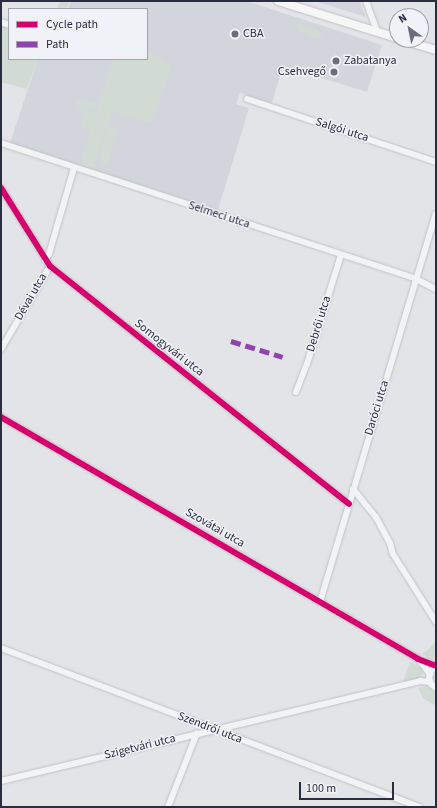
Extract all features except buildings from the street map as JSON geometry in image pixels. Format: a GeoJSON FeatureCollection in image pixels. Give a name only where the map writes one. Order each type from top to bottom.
{"type":"FeatureCollection","features":[{"type":"Feature","properties":{"kind":"main road"},"geometry":{"type":"LineString","coordinates":[[278,1],[389,36]]}},
{"type":"Feature","properties":{"kind":"street"},"geometry":{"type":"LineString","coordinates":[[366,1],[377,32]]}},
{"type":"Feature","properties":{"kind":"street","name":"Salgói utca"},"geometry":{"type":"LineString","coordinates":[[247,99],[436,162]]}},
{"type":"Feature","properties":{"kind":"street","name":"Selmeci utca"},"geometry":{"type":"LineString","coordinates":[[1,143],[341,254],[416,280],[436,289]]}},
{"type":"Feature","properties":{"kind":"street","name":"Dévai utca"},"geometry":{"type":"LineString","coordinates":[[45,260],[74,168]]}},
{"type":"Feature","properties":{"kind":"street","name":"Somogyvári utca"},"geometry":{"type":"LineString","coordinates":[[1,188],[50,266],[348,504]]}},
{"type":"Feature","properties":{"kind":"street","name":"Daróci utca"},"geometry":{"type":"LineString","coordinates":[[320,602],[348,504],[436,214]]}},
{"type":"Feature","properties":{"kind":"street","name":"Debrői utca"},"geometry":{"type":"LineString","coordinates":[[296,392],[307,364],[341,254]]}},
{"type":"Feature","properties":{"kind":"street","name":"Dévai utca"},"geometry":{"type":"LineString","coordinates":[[1,349],[50,266]]}},
{"type":"Feature","properties":{"kind":"street","name":"Szovátai utca"},"geometry":{"type":"LineString","coordinates":[[1,417],[418,659]]}},
{"type":"Feature","properties":{"kind":"street"},"geometry":{"type":"LineString","coordinates":[[353,489],[376,517],[390,543],[393,554],[436,622]]}},
{"type":"Feature","properties":{"kind":"street","name":"Szendrői utca"},"geometry":{"type":"LineString","coordinates":[[1,648],[420,807]]}},
{"type":"Feature","properties":{"kind":"street"},"geometry":{"type":"LineString","coordinates":[[418,659],[436,666]]}},
{"type":"Feature","properties":{"kind":"street"},"geometry":{"type":"LineString","coordinates":[[418,659],[430,674],[430,682],[436,688]]}},
{"type":"Feature","properties":{"kind":"street","name":"Szigetvári utca"},"geometry":{"type":"LineString","coordinates":[[420,681],[430,674],[436,666]]}},
{"type":"Feature","properties":{"kind":"street","name":"Szigetvári utca"},"geometry":{"type":"LineString","coordinates":[[1,780],[420,681],[430,682]]}},
{"type":"Feature","properties":{"kind":"street"},"geometry":{"type":"LineString","coordinates":[[171,806],[197,733]]}},
{"type":"Feature","properties":{"kind":"shaded area"},"geometry":{"type":"Polygon","coordinates":[[[60,1],[70,1],[67,8],[57,8],[60,1]]]}},
{"type":"Feature","properties":{"kind":"shaded area"},"geometry":{"type":"Polygon","coordinates":[[[71,1],[246,1],[382,45],[367,92],[283,66],[272,103],[240,93],[236,104],[249,108],[218,210],[10,143],[38,60],[148,60],[148,8],[68,8],[71,1]]]}},
{"type":"Feature","properties":{"kind":"shaded area"},"geometry":{"type":"Polygon","coordinates":[[[315,1],[359,1],[366,17],[315,1]]]}},
{"type":"Feature","properties":{"kind":"shaded area"},"geometry":{"type":"Polygon","coordinates":[[[297,23],[318,31],[324,38],[319,37],[318,39],[307,35],[298,29],[297,23]]]}},
{"type":"Feature","properties":{"kind":"shaded area"},"geometry":{"type":"Polygon","coordinates":[[[1,25],[8,28],[8,60],[38,60],[27,89],[1,82],[1,25]]]}},
{"type":"Feature","properties":{"kind":"shaded area"},"geometry":{"type":"Polygon","coordinates":[[[148,52],[172,66],[151,123],[112,112],[93,170],[80,166],[91,131],[80,128],[85,110],[96,113],[113,60],[148,60],[148,52]]]}},
{"type":"Feature","properties":{"kind":"shaded area"},"geometry":{"type":"Polygon","coordinates":[[[81,100],[97,103],[95,111],[86,109],[83,112],[77,110],[77,102],[81,100]]]}},
{"type":"Feature","properties":{"kind":"shaded area"},"geometry":{"type":"Polygon","coordinates":[[[110,127],[117,130],[106,166],[102,162],[100,153],[110,127]]]}},
{"type":"Feature","properties":{"kind":"shaded area"},"geometry":{"type":"Polygon","coordinates":[[[436,641],[436,660],[428,658],[422,653],[428,650],[436,641]]]}},
{"type":"Feature","properties":{"kind":"shaded area"},"geometry":{"type":"Polygon","coordinates":[[[410,661],[422,669],[423,674],[419,678],[403,682],[410,661]]]}},
{"type":"Feature","properties":{"kind":"shaded area"},"geometry":{"type":"Polygon","coordinates":[[[427,686],[436,692],[436,706],[423,698],[418,688],[427,686]]]}},
{"type":"Feature","properties":{"kind":"marked path"},"geometry":{"type":"LineString","coordinates":[[231,341],[283,357]]}},
{"type":"Feature","properties":{"kind":"cycle path"},"geometry":{"type":"LineString","coordinates":[[1,188],[50,266],[349,504]]}},
{"type":"Feature","properties":{"kind":"cycle path"},"geometry":{"type":"LineString","coordinates":[[1,417],[418,659],[436,666]]}},
{"type":"Feature","properties":{"kind":"place","name":"CBA"},"geometry":{"type":"Point","coordinates":[235,34]}},
{"type":"Feature","properties":{"kind":"place","name":"Zabatanya"},"geometry":{"type":"Point","coordinates":[336,61]}},
{"type":"Feature","properties":{"kind":"place","name":"Csehvegő"},"geometry":{"type":"Point","coordinates":[334,72]}}]}
